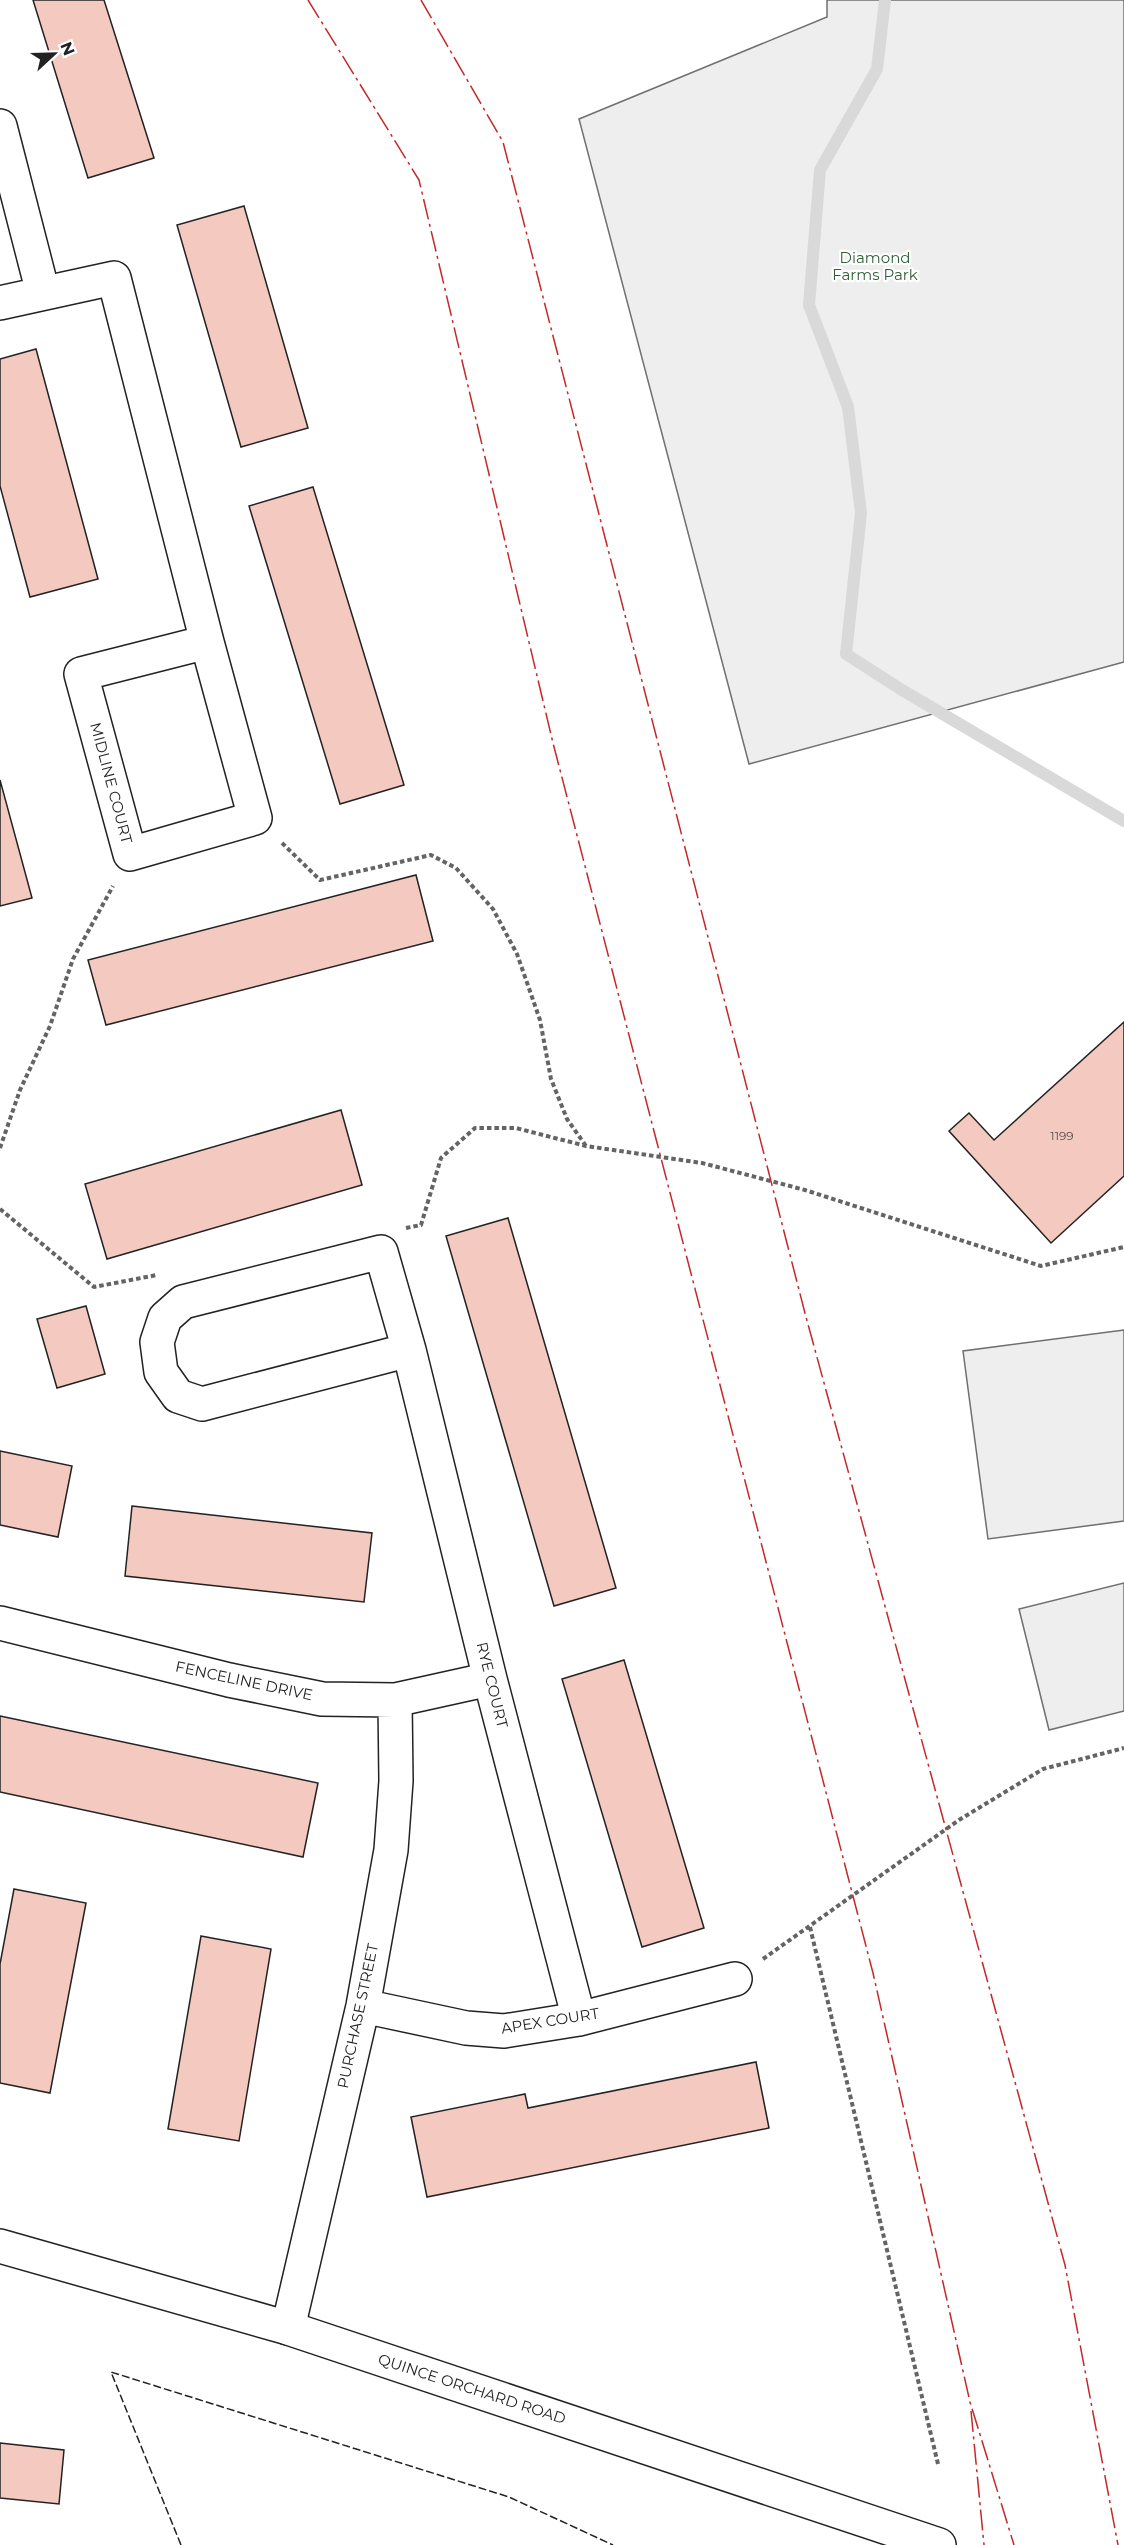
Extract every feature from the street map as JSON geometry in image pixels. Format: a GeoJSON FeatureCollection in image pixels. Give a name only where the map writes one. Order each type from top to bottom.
{"type":"FeatureCollection","features":[{"type":"Feature","properties":{"kind":"street"},"geometry":{"type":"LineString","coordinates":[[0,126],[43,293]]}},
{"type":"Feature","properties":{"kind":"street"},"geometry":{"type":"LineString","coordinates":[[0,303],[114,278],[207,642],[255,818]]}},
{"type":"Feature","properties":{"kind":"street","name":"MIDLINE COURT"},"geometry":{"type":"LineString","coordinates":[[207,642],[81,674],[130,854],[255,818]]}},
{"type":"Feature","properties":{"kind":"street","name":"RYE COURT"},"geometry":{"type":"LineString","coordinates":[[409,1350],[202,1404],[178,1396],[161,1372],[157,1342],[165,1318],[183,1302],[381,1252],[409,1350],[490,1679],[579,2019]]}},
{"type":"Feature","properties":{"kind":"street","name":"FENCELINE DRIVE"},"geometry":{"type":"LineString","coordinates":[[0,1623],[229,1680],[322,1699],[395,1700],[490,1679]]}},
{"type":"Feature","properties":{"kind":"street","name":"PURCHASE STREET"},"geometry":{"type":"LineString","coordinates":[[288,2328],[363,2006],[391,1850],[396,1781],[395,1700]]}},
{"type":"Feature","properties":{"kind":"street","name":"APEX COURT"},"geometry":{"type":"LineString","coordinates":[[363,2006],[466,2028],[504,2031],[579,2019],[735,1979]]}},
{"type":"Feature","properties":{"kind":"street","name":"QUINCE ORCHARD ROAD"},"geometry":{"type":"LineString","coordinates":[[0,2246],[288,2328],[939,2545]]}},
{"type":"Feature","properties":{"kind":"path"},"geometry":{"type":"LineString","coordinates":[[255,818],[320,880],[431,855],[456,868],[493,909],[517,954],[540,1020],[551,1079],[567,1119],[586,1146]]}},
{"type":"Feature","properties":{"kind":"path"},"geometry":{"type":"LineString","coordinates":[[0,1148],[20,1090],[50,1026],[73,959],[130,854]]}},
{"type":"Feature","properties":{"kind":"path"},"geometry":{"type":"LineString","coordinates":[[398,1229],[421,1225],[441,1158],[475,1128],[516,1128],[586,1146],[702,1163],[805,1190],[1041,1266],[1124,1247]]}},
{"type":"Feature","properties":{"kind":"path"},"geometry":{"type":"LineString","coordinates":[[0,1209],[94,1287],[164,1273]]}},
{"type":"Feature","properties":{"kind":"path"},"geometry":{"type":"LineString","coordinates":[[735,1979],[959,1820],[1042,1769],[1124,1748]]}},
{"type":"Feature","properties":{"kind":"path"},"geometry":{"type":"LineString","coordinates":[[810,1927],[938,2464]]}},
{"type":"Feature","properties":{"kind":"green space","name":"Diamond Farms Park"},"geometry":{"type":"Polygon","coordinates":[[[827,0],[1124,0],[1124,662],[749,764],[579,119],[827,17],[827,0]]]}},
{"type":"Feature","properties":{"kind":"green space"},"geometry":{"type":"Polygon","coordinates":[[[1124,1330],[1124,1521],[988,1539],[963,1351],[1124,1330]]]}},
{"type":"Feature","properties":{"kind":"green space"},"geometry":{"type":"Polygon","coordinates":[[[1124,1583],[1124,1711],[1049,1730],[1019,1609],[1124,1583]]]}},
{"type":"Feature","properties":{"kind":"building"},"geometry":{"type":"Polygon","coordinates":[[[33,0],[104,0],[154,158],[88,178],[33,0]]]}},
{"type":"Feature","properties":{"kind":"building"},"geometry":{"type":"Polygon","coordinates":[[[244,206],[308,428],[241,447],[177,225],[244,206]]]}},
{"type":"Feature","properties":{"kind":"building"},"geometry":{"type":"Polygon","coordinates":[[[36,349],[98,579],[30,597],[0,486],[0,359],[36,349]]]}},
{"type":"Feature","properties":{"kind":"building"},"geometry":{"type":"Polygon","coordinates":[[[313,487],[404,785],[340,804],[249,506],[313,487]]]}},
{"type":"Feature","properties":{"kind":"building"},"geometry":{"type":"Polygon","coordinates":[[[0,780],[32,898],[0,906],[0,780]]]}},
{"type":"Feature","properties":{"kind":"building"},"geometry":{"type":"Polygon","coordinates":[[[416,875],[433,941],[106,1025],[88,960],[416,875]]]}},
{"type":"Feature","properties":{"kind":"building"},"geometry":{"type":"Polygon","coordinates":[[[1124,1022],[1124,1176],[1051,1243],[949,1131],[969,1113],[994,1140],[1124,1022]]]}},
{"type":"Feature","properties":{"kind":"building"},"geometry":{"type":"Polygon","coordinates":[[[341,1110],[362,1185],[107,1259],[85,1184],[341,1110]]]}},
{"type":"Feature","properties":{"kind":"building"},"geometry":{"type":"Polygon","coordinates":[[[508,1218],[616,1588],[554,1606],[446,1236],[508,1218]]]}},
{"type":"Feature","properties":{"kind":"building"},"geometry":{"type":"Polygon","coordinates":[[[86,1306],[105,1374],[57,1388],[37,1319],[86,1306]]]}},
{"type":"Feature","properties":{"kind":"building"},"geometry":{"type":"Polygon","coordinates":[[[0,1451],[72,1466],[58,1537],[0,1525],[0,1451]]]}},
{"type":"Feature","properties":{"kind":"building"},"geometry":{"type":"Polygon","coordinates":[[[132,1506],[372,1533],[364,1602],[125,1576],[132,1506]]]}},
{"type":"Feature","properties":{"kind":"building"},"geometry":{"type":"Polygon","coordinates":[[[624,1660],[704,1928],[642,1947],[562,1679],[624,1660]]]}},
{"type":"Feature","properties":{"kind":"building"},"geometry":{"type":"Polygon","coordinates":[[[0,1716],[318,1783],[303,1857],[0,1792],[0,1716]]]}},
{"type":"Feature","properties":{"kind":"building"},"geometry":{"type":"Polygon","coordinates":[[[14,1889],[86,1903],[50,2093],[0,2083],[0,1964],[14,1889]]]}},
{"type":"Feature","properties":{"kind":"building"},"geometry":{"type":"Polygon","coordinates":[[[201,1936],[271,1949],[239,2141],[168,2129],[201,1936]]]}},
{"type":"Feature","properties":{"kind":"building"},"geometry":{"type":"Polygon","coordinates":[[[756,2062],[769,2128],[427,2197],[411,2117],[525,2094],[528,2108],[756,2062]]]}},
{"type":"Feature","properties":{"kind":"building"},"geometry":{"type":"Polygon","coordinates":[[[0,2443],[64,2450],[59,2504],[0,2498],[0,2443]]]}},
{"type":"Feature","properties":{"kind":"waterway"},"geometry":{"type":"LineString","coordinates":[[885,0],[877,69],[820,170],[809,305],[848,407],[861,513],[846,654],[902,690],[1124,821]]}},
{"type":"Feature","properties":{"kind":"fence"},"geometry":{"type":"LineString","coordinates":[[181,2545],[111,2372],[509,2497],[613,2545]]}},
{"type":"Feature","properties":{"kind":"power"},"geometry":{"type":"LineString","coordinates":[[308,0],[419,180],[553,743],[873,1973],[970,2402],[1014,2545]]}},
{"type":"Feature","properties":{"kind":"power"},"geometry":{"type":"LineString","coordinates":[[421,0],[503,142],[806,1317],[1065,2265],[1118,2545]]}},
{"type":"Feature","properties":{"kind":"power"},"geometry":{"type":"LineString","coordinates":[[971,2411],[984,2545]]}}]}
